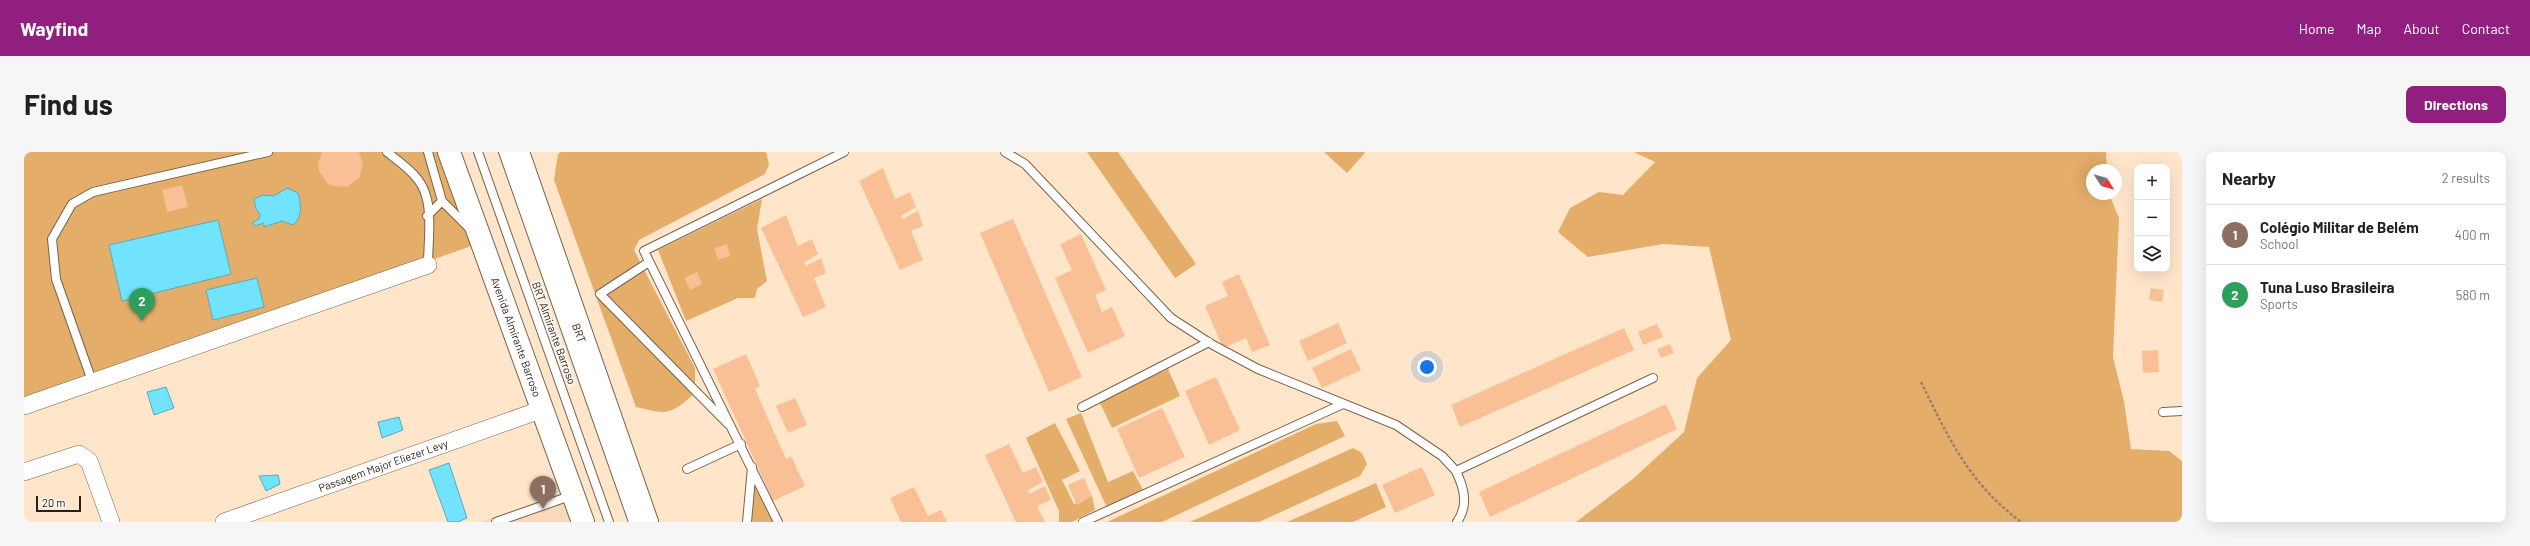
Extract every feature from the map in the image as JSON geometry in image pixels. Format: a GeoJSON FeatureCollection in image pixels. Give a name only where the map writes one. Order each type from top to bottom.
{"type":"FeatureCollection","features":[{"type":"Feature","properties":{"kind":"highway","name":"Avenida Almirante Barroso"},"geometry":{"type":"LineString","coordinates":[[449,152],[544,409],[583,522]]}},
{"type":"Feature","properties":{"kind":"highway"},"geometry":{"type":"LineString","coordinates":[[518,152],[647,522]]}},
{"type":"Feature","properties":{"kind":"street"},"geometry":{"type":"LineString","coordinates":[[24,406],[428,265]]}},
{"type":"Feature","properties":{"kind":"street","name":"Passagem Major Eliezer Levy"},"geometry":{"type":"LineString","coordinates":[[224,522],[544,409]]}},
{"type":"Feature","properties":{"kind":"street"},"geometry":{"type":"LineString","coordinates":[[24,472],[83,454],[89,461],[111,522]]}},
{"type":"Feature","properties":{"kind":"lane"},"geometry":{"type":"LineString","coordinates":[[92,381],[56,278],[52,239],[72,204],[93,192],[268,152]]}},
{"type":"Feature","properties":{"kind":"lane"},"geometry":{"type":"LineString","coordinates":[[387,152],[407,167],[417,179],[426,196],[428,265]]}},
{"type":"Feature","properties":{"kind":"lane"},"geometry":{"type":"LineString","coordinates":[[428,152],[442,201],[482,241]]}},
{"type":"Feature","properties":{"kind":"lane","name":"BRT Almirante Barroso"},"geometry":{"type":"LineString","coordinates":[[478,152],[609,522]]}},
{"type":"Feature","properties":{"kind":"lane","name":"BRT"},"geometry":{"type":"LineString","coordinates":[[503,152],[633,522]]}},
{"type":"Feature","properties":{"kind":"lane"},"geometry":{"type":"LineString","coordinates":[[778,522],[741,444],[644,252],[844,152]]}},
{"type":"Feature","properties":{"kind":"lane"},"geometry":{"type":"LineString","coordinates":[[1004,152],[1025,164],[1171,318],[1209,342],[1258,368],[1396,425],[1442,456],[1456,471],[1464,489],[1465,502],[1457,522]]}},
{"type":"Feature","properties":{"kind":"lane"},"geometry":{"type":"LineString","coordinates":[[427,216],[442,201]]}},
{"type":"Feature","properties":{"kind":"lane"},"geometry":{"type":"LineString","coordinates":[[649,262],[600,294],[733,428]]}},
{"type":"Feature","properties":{"kind":"lane"},"geometry":{"type":"LineString","coordinates":[[1082,407],[1209,342]]}},
{"type":"Feature","properties":{"kind":"lane"},"geometry":{"type":"LineString","coordinates":[[1456,471],[1653,378]]}},
{"type":"Feature","properties":{"kind":"lane"},"geometry":{"type":"LineString","coordinates":[[1083,522],[1343,404]]}},
{"type":"Feature","properties":{"kind":"lane"},"geometry":{"type":"LineString","coordinates":[[2163,412],[2182,411]]}},
{"type":"Feature","properties":{"kind":"lane"},"geometry":{"type":"LineString","coordinates":[[687,468],[741,444]]}},
{"type":"Feature","properties":{"kind":"lane"},"geometry":{"type":"LineString","coordinates":[[747,522],[752,467]]}},
{"type":"Feature","properties":{"kind":"lane"},"geometry":{"type":"LineString","coordinates":[[496,522],[574,495]]}},
{"type":"Feature","properties":{"kind":"path"},"geometry":{"type":"LineString","coordinates":[[1921,382],[1952,447],[2001,507],[2021,522]]}},
{"type":"Feature","properties":{"kind":"shaded area"},"geometry":{"type":"Polygon","coordinates":[[[24,152],[449,152],[477,244],[24,405],[24,152]]]}},
{"type":"Feature","properties":{"kind":"shaded area"},"geometry":{"type":"Polygon","coordinates":[[[561,152],[766,152],[769,164],[765,174],[639,240],[634,250],[695,368],[695,393],[680,406],[674,409],[663,412],[636,407],[554,180],[558,154],[561,152]]]}},
{"type":"Feature","properties":{"kind":"shaded area"},"geometry":{"type":"Polygon","coordinates":[[[1087,152],[1118,152],[1196,264],[1175,278],[1087,152]]]}},
{"type":"Feature","properties":{"kind":"shaded area"},"geometry":{"type":"Polygon","coordinates":[[[1324,152],[1363,152],[1365,153],[1347,173],[1324,152]]]}},
{"type":"Feature","properties":{"kind":"shaded area"},"geometry":{"type":"Polygon","coordinates":[[[1634,152],[2106,152],[2107,164],[2086,164],[2086,200],[2112,200],[2119,218],[2113,357],[2124,402],[2131,449],[2169,451],[2182,461],[2182,522],[1576,522],[1634,478],[1684,432],[1697,378],[1731,340],[1709,247],[1663,244],[1588,257],[1558,232],[1570,208],[1599,192],[1623,195],[1655,162],[1634,152]]]}},
{"type":"Feature","properties":{"kind":"shaded area"},"geometry":{"type":"Polygon","coordinates":[[[762,199],[757,229],[767,281],[757,289],[755,298],[738,298],[686,321],[658,250],[762,199]]]}},
{"type":"Feature","properties":{"kind":"shaded area"},"geometry":{"type":"Polygon","coordinates":[[[1168,369],[1180,396],[1112,428],[1099,401],[1168,369]]]}},
{"type":"Feature","properties":{"kind":"shaded area"},"geometry":{"type":"Polygon","coordinates":[[[1081,413],[1108,482],[1133,471],[1145,494],[1110,514],[1066,419],[1081,413]]]}},
{"type":"Feature","properties":{"kind":"shaded area"},"geometry":{"type":"Polygon","coordinates":[[[1337,421],[1345,436],[1162,522],[1107,522],[1316,424],[1337,421]]]}},
{"type":"Feature","properties":{"kind":"shaded area"},"geometry":{"type":"Polygon","coordinates":[[[1055,423],[1080,471],[1062,480],[1074,504],[1092,496],[1095,510],[1072,522],[1059,522],[1059,511],[1026,438],[1055,423]]]}},
{"type":"Feature","properties":{"kind":"shaded area"},"geometry":{"type":"Polygon","coordinates":[[[1353,448],[1362,453],[1367,464],[1360,476],[1259,522],[1190,522],[1353,448]]]}},
{"type":"Feature","properties":{"kind":"shaded area"},"geometry":{"type":"Polygon","coordinates":[[[755,477],[774,522],[750,522],[755,477]]]}},
{"type":"Feature","properties":{"kind":"shaded area"},"geometry":{"type":"Polygon","coordinates":[[[1376,483],[1386,507],[1353,522],[1287,522],[1376,483]]]}},
{"type":"Feature","properties":{"kind":"shaded area"},"geometry":{"type":"Polygon","coordinates":[[[563,492],[574,522],[480,522],[563,492]]]}},
{"type":"Feature","properties":{"kind":"water"},"geometry":{"type":"Polygon","coordinates":[[[287,188],[298,193],[300,214],[296,222],[293,225],[282,221],[264,227],[264,223],[255,226],[252,223],[259,219],[260,214],[256,209],[254,199],[263,195],[274,196],[287,188]]]}},
{"type":"Feature","properties":{"kind":"water"},"geometry":{"type":"Polygon","coordinates":[[[218,220],[231,274],[122,301],[109,245],[218,220]]]}},
{"type":"Feature","properties":{"kind":"water"},"geometry":{"type":"Polygon","coordinates":[[[257,278],[264,307],[213,320],[206,290],[257,278]]]}},
{"type":"Feature","properties":{"kind":"water"},"geometry":{"type":"Polygon","coordinates":[[[166,387],[174,408],[154,415],[147,392],[166,387]]]}},
{"type":"Feature","properties":{"kind":"water"},"geometry":{"type":"Polygon","coordinates":[[[399,417],[403,430],[382,438],[378,422],[399,417]]]}},
{"type":"Feature","properties":{"kind":"water"},"geometry":{"type":"Polygon","coordinates":[[[449,463],[467,518],[458,522],[448,522],[429,470],[449,463]]]}},
{"type":"Feature","properties":{"kind":"water"},"geometry":{"type":"Polygon","coordinates":[[[278,475],[280,484],[266,491],[259,476],[278,475]]]}},
{"type":"Feature","properties":{"kind":"building"},"geometry":{"type":"Polygon","coordinates":[[[322,152],[359,152],[363,165],[359,178],[347,187],[333,186],[327,183],[319,171],[318,164],[322,152]]]}},
{"type":"Feature","properties":{"kind":"building"},"geometry":{"type":"Polygon","coordinates":[[[883,168],[895,199],[910,192],[916,207],[901,216],[903,219],[918,211],[923,226],[911,231],[923,260],[900,270],[859,181],[883,168]]]}},
{"type":"Feature","properties":{"kind":"building"},"geometry":{"type":"Polygon","coordinates":[[[182,185],[188,207],[167,212],[162,190],[182,185]]]}},
{"type":"Feature","properties":{"kind":"building"},"geometry":{"type":"Polygon","coordinates":[[[786,215],[798,246],[812,239],[818,254],[804,263],[806,266],[821,258],[826,273],[814,278],[826,307],[803,317],[761,228],[786,215]]]}},
{"type":"Feature","properties":{"kind":"building"},"geometry":{"type":"Polygon","coordinates":[[[1013,219],[1082,377],[1049,392],[980,233],[1013,219]]]}},
{"type":"Feature","properties":{"kind":"building"},"geometry":{"type":"Polygon","coordinates":[[[1081,234],[1106,290],[1095,295],[1102,312],[1112,307],[1125,336],[1088,353],[1055,278],[1072,270],[1060,244],[1081,234]]]}},
{"type":"Feature","properties":{"kind":"building"},"geometry":{"type":"Polygon","coordinates":[[[727,244],[730,256],[718,260],[714,248],[727,244]]]}},
{"type":"Feature","properties":{"kind":"building"},"geometry":{"type":"Polygon","coordinates":[[[697,272],[702,284],[690,290],[684,278],[697,272]]]}},
{"type":"Feature","properties":{"kind":"building"},"geometry":{"type":"Polygon","coordinates":[[[1239,274],[1270,345],[1252,352],[1246,338],[1223,348],[1205,306],[1228,296],[1222,282],[1239,274]]]}},
{"type":"Feature","properties":{"kind":"building"},"geometry":{"type":"Polygon","coordinates":[[[2151,288],[2164,290],[2162,302],[2149,300],[2151,288]]]}},
{"type":"Feature","properties":{"kind":"building"},"geometry":{"type":"Polygon","coordinates":[[[1338,323],[1347,343],[1308,361],[1299,341],[1338,323]]]}},
{"type":"Feature","properties":{"kind":"building"},"geometry":{"type":"Polygon","coordinates":[[[1657,324],[1663,337],[1643,345],[1638,332],[1657,324]]]}},
{"type":"Feature","properties":{"kind":"building"},"geometry":{"type":"Polygon","coordinates":[[[1624,328],[1634,350],[1460,427],[1451,405],[1624,328]]]}},
{"type":"Feature","properties":{"kind":"building"},"geometry":{"type":"Polygon","coordinates":[[[1670,344],[1674,353],[1661,358],[1657,349],[1670,344]]]}},
{"type":"Feature","properties":{"kind":"building"},"geometry":{"type":"Polygon","coordinates":[[[1351,349],[1361,370],[1322,388],[1312,368],[1351,349]]]}},
{"type":"Feature","properties":{"kind":"building"},"geometry":{"type":"Polygon","coordinates":[[[2158,350],[2159,372],[2143,373],[2142,351],[2158,350]]]}},
{"type":"Feature","properties":{"kind":"building"},"geometry":{"type":"Polygon","coordinates":[[[746,354],[760,386],[755,389],[786,459],[791,456],[805,486],[773,501],[713,369],[746,354]]]}},
{"type":"Feature","properties":{"kind":"building"},"geometry":{"type":"Polygon","coordinates":[[[1216,377],[1240,430],[1209,445],[1185,391],[1216,377]]]}},
{"type":"Feature","properties":{"kind":"building"},"geometry":{"type":"Polygon","coordinates":[[[795,398],[807,425],[788,433],[776,406],[795,398]]]}},
{"type":"Feature","properties":{"kind":"building"},"geometry":{"type":"Polygon","coordinates":[[[1666,404],[1677,429],[1490,517],[1479,492],[1666,404]]]}},
{"type":"Feature","properties":{"kind":"building"},"geometry":{"type":"Polygon","coordinates":[[[1162,408],[1185,457],[1139,478],[1117,429],[1162,408]]]}},
{"type":"Feature","properties":{"kind":"building"},"geometry":{"type":"Polygon","coordinates":[[[1009,444],[1023,473],[1036,467],[1043,482],[1028,490],[1029,494],[1045,486],[1051,500],[1037,506],[1045,522],[1016,522],[985,455],[1009,444]]]}},
{"type":"Feature","properties":{"kind":"building"},"geometry":{"type":"Polygon","coordinates":[[[1422,467],[1435,495],[1395,513],[1382,485],[1422,467]]]}},
{"type":"Feature","properties":{"kind":"building"},"geometry":{"type":"Polygon","coordinates":[[[1084,478],[1092,496],[1077,505],[1068,485],[1084,478]]]}},
{"type":"Feature","properties":{"kind":"building"},"geometry":{"type":"Polygon","coordinates":[[[914,487],[928,516],[941,510],[947,522],[901,522],[890,498],[914,487]]]}},
{"type":"Feature","properties":{"kind":"place","name":"Tuna Luso Brasileira"},"geometry":{"type":"Point","coordinates":[142,321]}},
{"type":"Feature","properties":{"kind":"place","name":"Colégio Militar de Belém"},"geometry":{"type":"Point","coordinates":[543,509]}}]}
